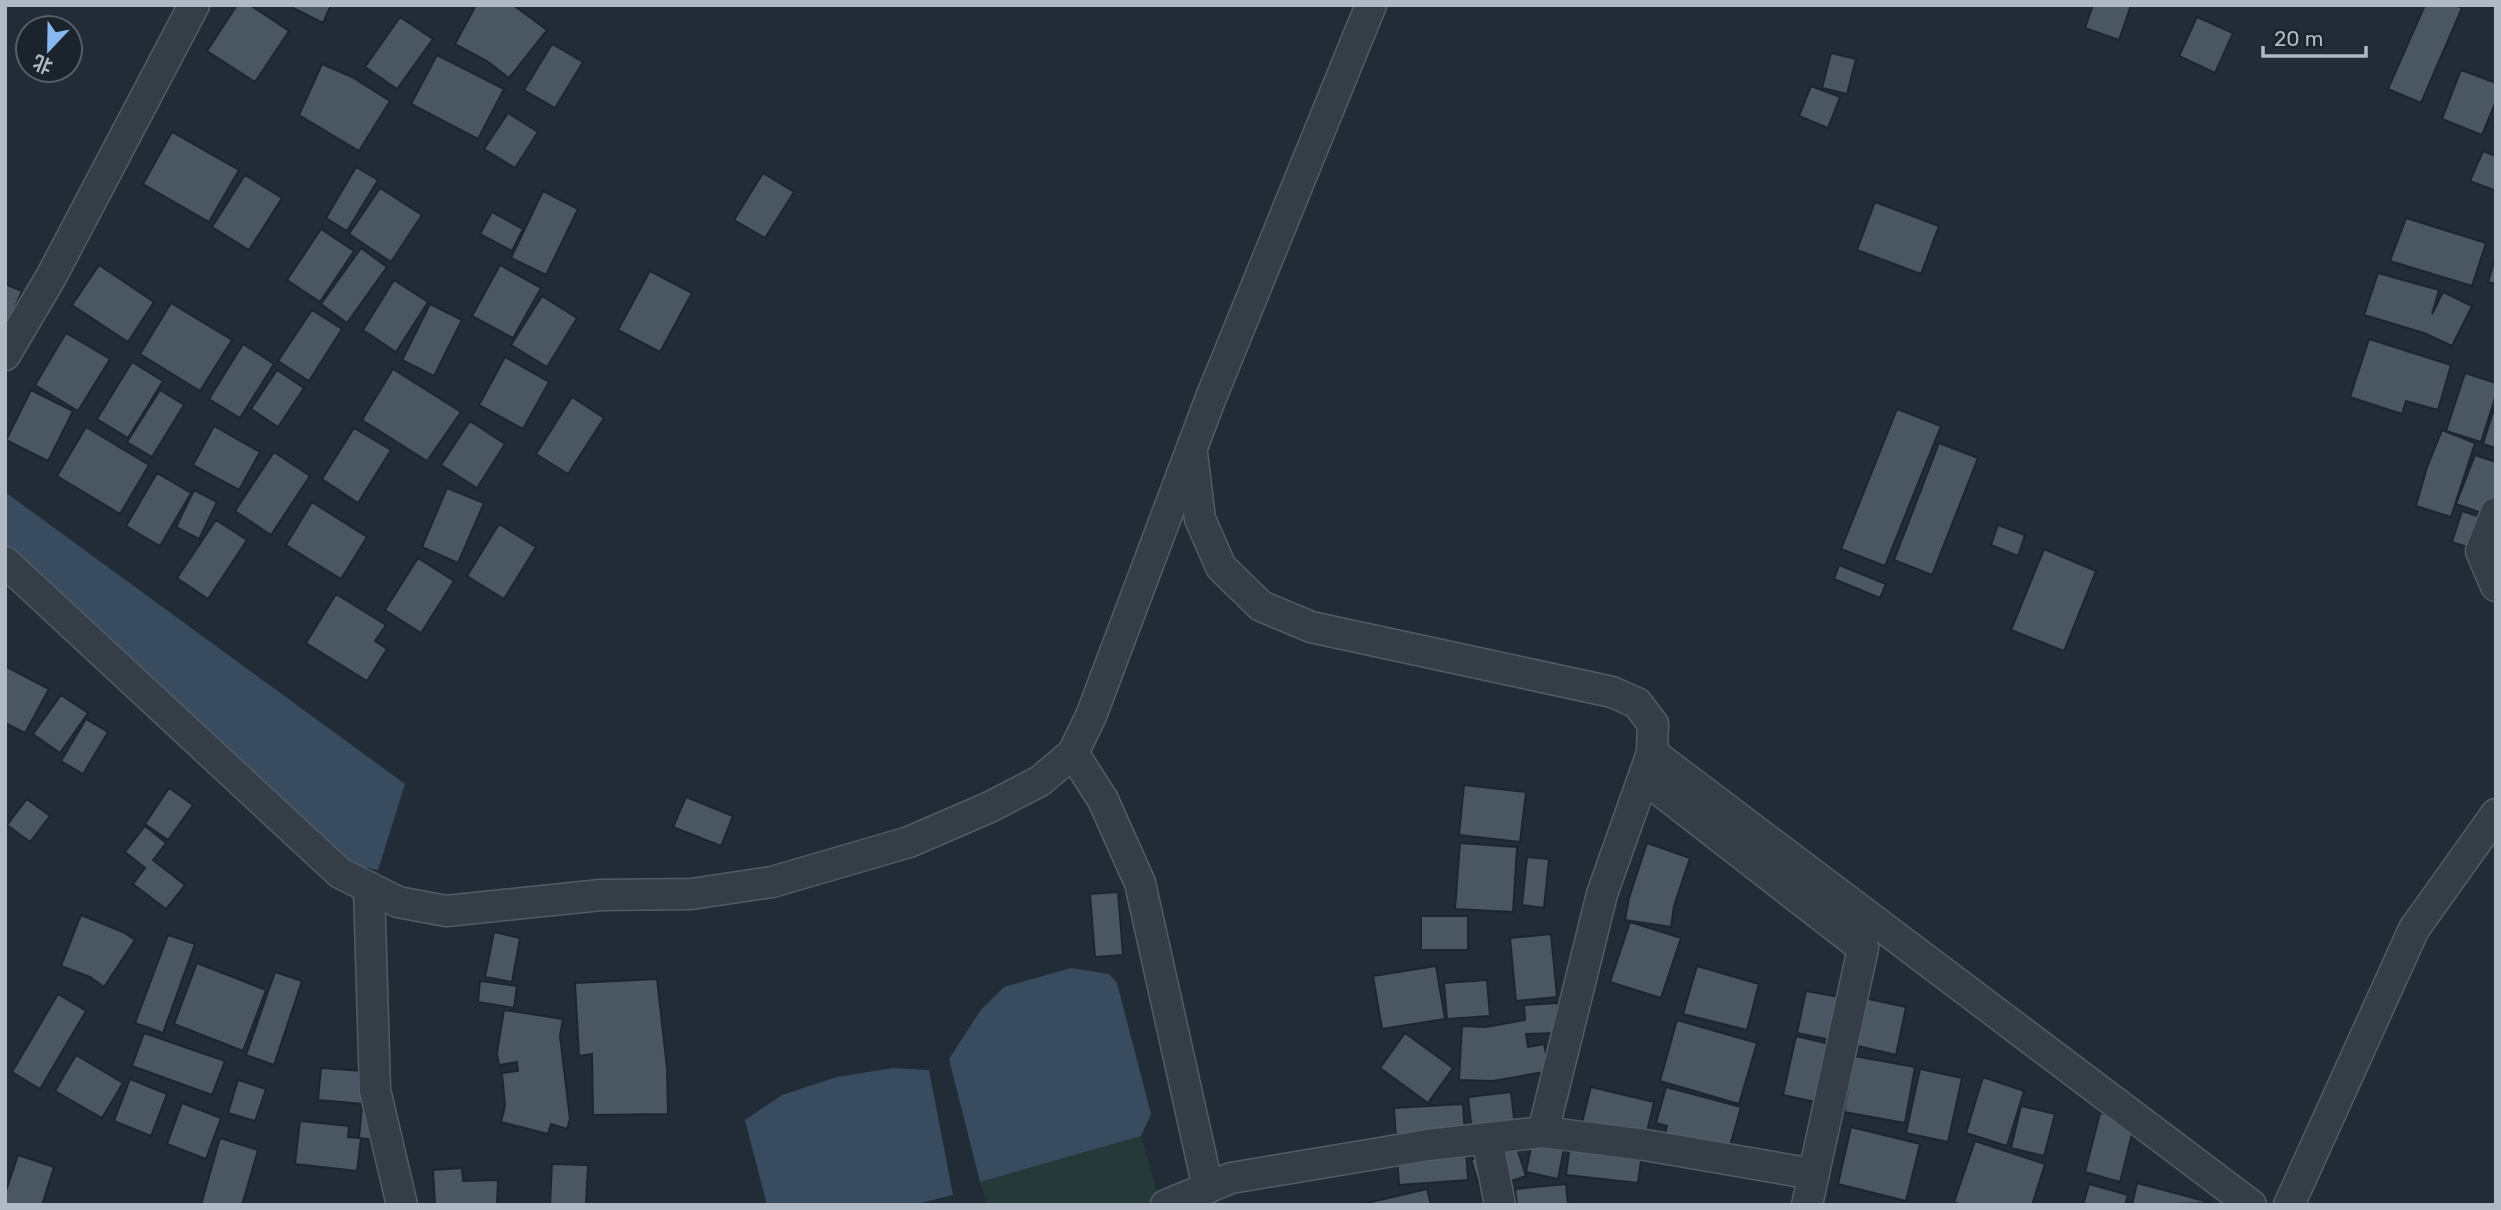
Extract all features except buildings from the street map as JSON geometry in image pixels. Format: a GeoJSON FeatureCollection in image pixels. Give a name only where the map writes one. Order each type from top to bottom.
{"type":"FeatureCollection","features":[{"type":"Feature","properties":{"kind":"street"},"geometry":{"type":"LineString","coordinates":[[5,355],[51,277],[194,5]]}},
{"type":"Feature","properties":{"kind":"street"},"geometry":{"type":"LineString","coordinates":[[5,562],[340,873],[398,902],[446,911],[601,895],[691,894],[772,882],[909,842],[1040,781],[1073,753],[1091,716],[1191,450],[1371,5]]}},
{"type":"Feature","properties":{"kind":"street"},"geometry":{"type":"LineString","coordinates":[[1191,450],[1200,519],[1221,567],[1261,606],[1311,627],[1612,692],[1637,703],[1653,724],[1648,765],[1602,894],[1543,1132]]}},
{"type":"Feature","properties":{"kind":"street"},"geometry":{"type":"LineString","coordinates":[[2496,513],[2481,551],[2496,586]]}},
{"type":"Feature","properties":{"kind":"street"},"geometry":{"type":"LineString","coordinates":[[1073,753],[1103,800],[1140,883],[1208,1188]]}},
{"type":"Feature","properties":{"kind":"street"},"geometry":{"type":"LineString","coordinates":[[1648,765],[1863,948],[1807,1205]]}},
{"type":"Feature","properties":{"kind":"street"},"geometry":{"type":"LineString","coordinates":[[1648,765],[2251,1205]]}},
{"type":"Feature","properties":{"kind":"street"},"geometry":{"type":"LineString","coordinates":[[2289,1205],[2414,929],[2496,814]]}},
{"type":"Feature","properties":{"kind":"street"},"geometry":{"type":"LineString","coordinates":[[369,887],[375,1090],[402,1205]]}},
{"type":"Feature","properties":{"kind":"street"},"geometry":{"type":"LineString","coordinates":[[1166,1205],[1231,1178],[1428,1145],[1543,1132],[1632,1143],[1813,1174]]}},
{"type":"Feature","properties":{"kind":"street"},"geometry":{"type":"LineString","coordinates":[[1487,1138],[1500,1205]]}},
{"type":"Feature","properties":{"kind":"green space"},"geometry":{"type":"Polygon","coordinates":[[[1141,1136],[1161,1205],[987,1205],[980,1182],[1141,1136]]]}},
{"type":"Feature","properties":{"kind":"water"},"geometry":{"type":"Polygon","coordinates":[[[5,492],[405,784],[378,870],[354,865],[5,545],[5,492]]]}},
{"type":"Feature","properties":{"kind":"water"},"geometry":{"type":"Polygon","coordinates":[[[1071,968],[1109,974],[1117,983],[1151,1114],[1141,1136],[980,1182],[949,1059],[980,1011],[1004,987],[1071,968]]]}},
{"type":"Feature","properties":{"kind":"water"},"geometry":{"type":"Polygon","coordinates":[[[893,1068],[929,1070],[953,1195],[912,1205],[767,1205],[745,1120],[782,1095],[837,1077],[893,1068]]]}}]}
